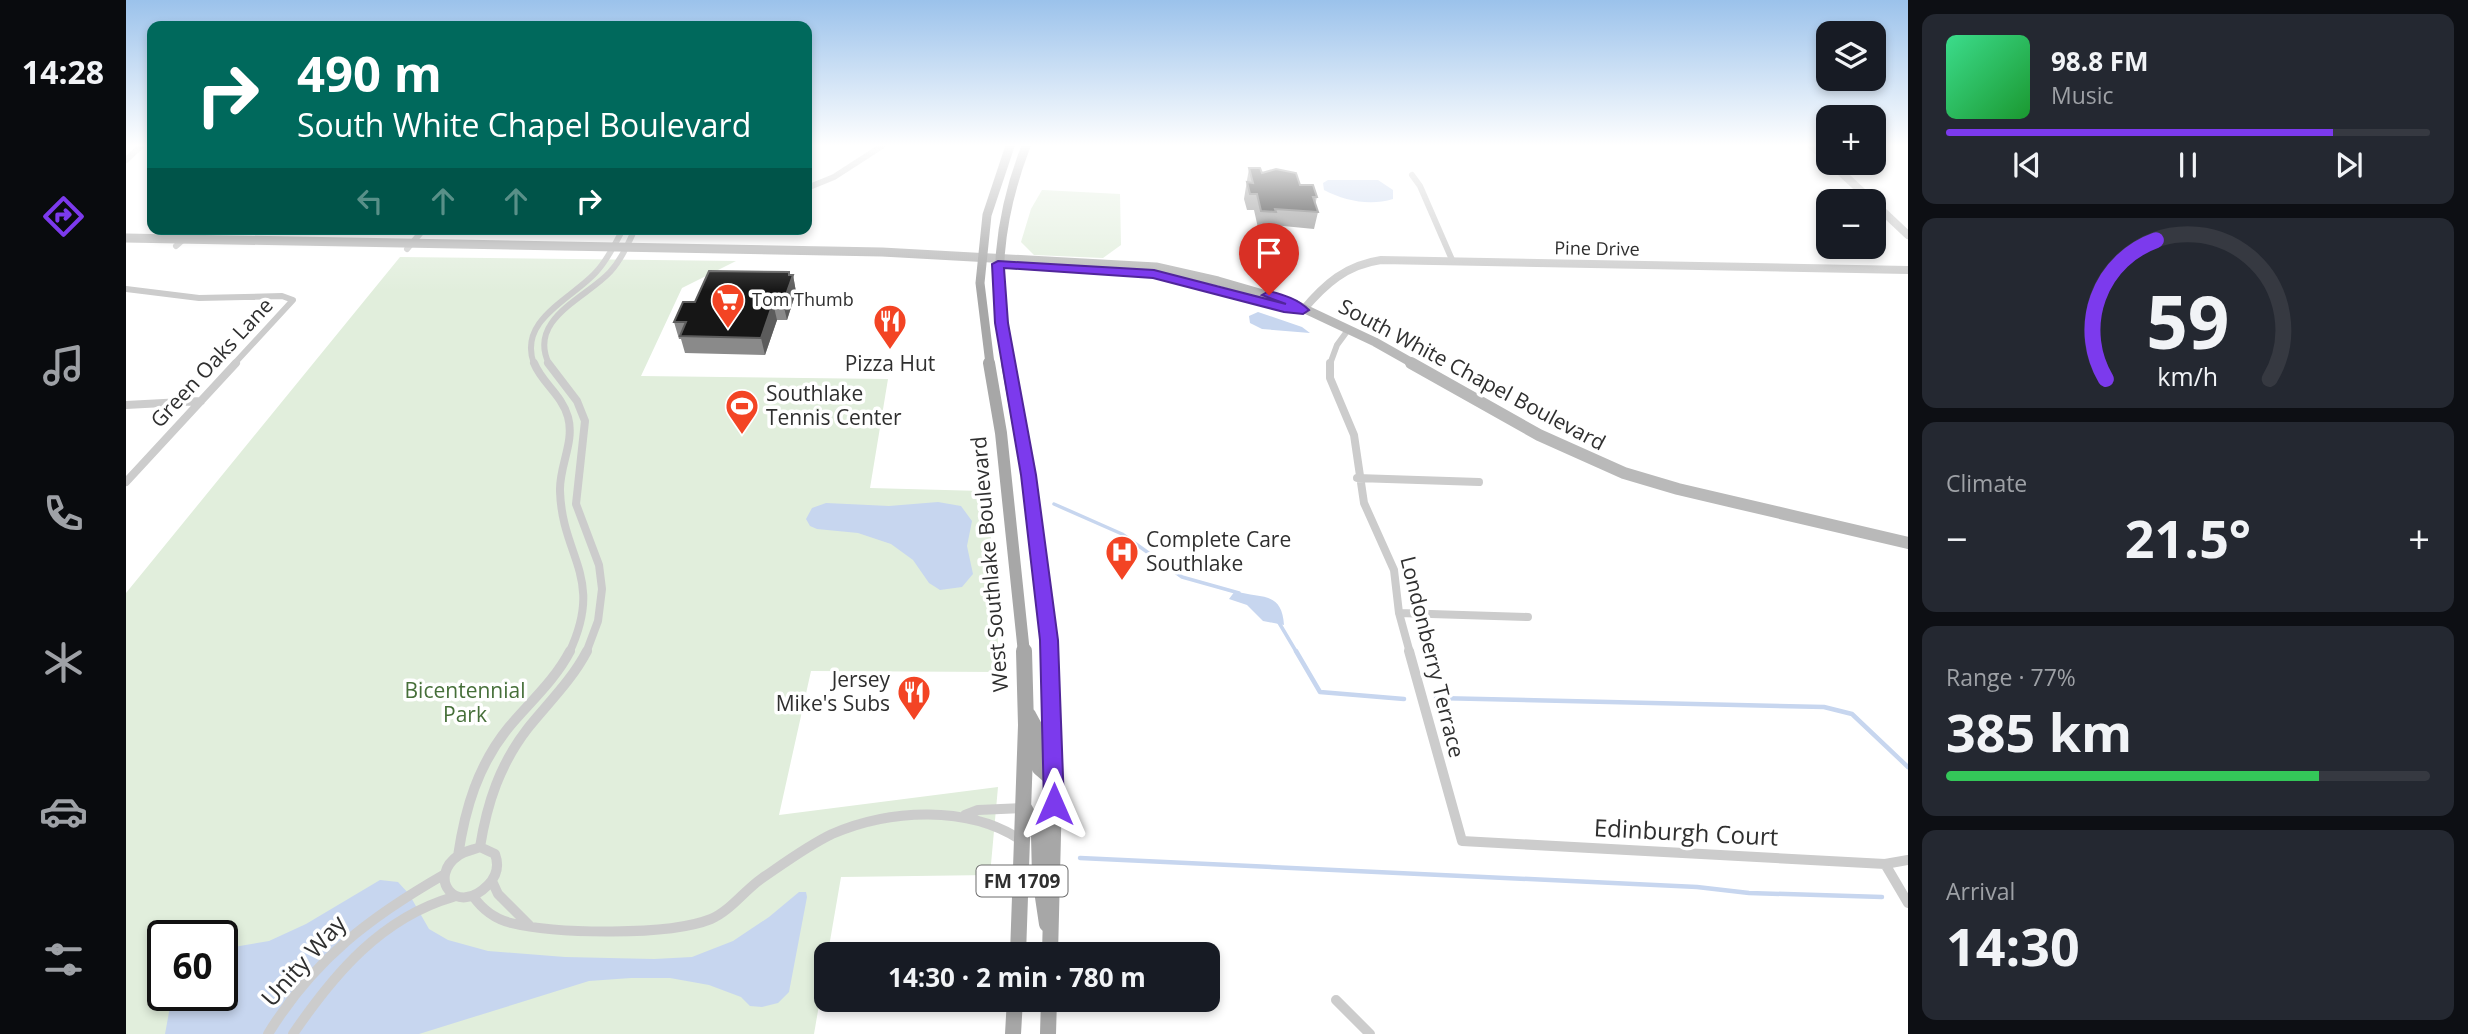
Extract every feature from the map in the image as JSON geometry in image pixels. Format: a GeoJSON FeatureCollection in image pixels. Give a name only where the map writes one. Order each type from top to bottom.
{"type":"FeatureCollection","features":[{"type":"Feature","properties":{"kind":"main road","name":"FM 1709"},"geometry":{"type":"LineString","coordinates":[[981,259],[987,215],[994,194]]}},
{"type":"Feature","properties":{"kind":"main road","name":"FM 1709"},"geometry":{"type":"LineString","coordinates":[[998,261],[1009,194]]}},
{"type":"Feature","properties":{"kind":"main road"},"geometry":{"type":"LineString","coordinates":[[126,239],[180,243]]}},
{"type":"Feature","properties":{"kind":"main road"},"geometry":{"type":"LineString","coordinates":[[126,245],[180,243],[624,250],[981,259]]}},
{"type":"Feature","properties":{"kind":"main road","name":"South White Chapel Boulevard"},"geometry":{"type":"LineString","coordinates":[[981,259],[1156,267],[1248,289],[1290,302],[1383,346],[1539,435],[1595,462],[1645,481],[1908,543]]}},
{"type":"Feature","properties":{"kind":"main road","name":"West Southlake Boulevard"},"geometry":{"type":"LineString","coordinates":[[981,259],[983,324],[1002,433],[1024,635],[1024,843],[1019,942]]}},
{"type":"Feature","properties":{"kind":"main road","name":"West Southlake Boulevard"},"geometry":{"type":"LineString","coordinates":[[998,261],[1001,323],[1028,475],[1049,640],[1054,780],[1051,942]]}},
{"type":"Feature","properties":{"kind":"main road"},"geometry":{"type":"LineString","coordinates":[[1026,712],[1035,728],[1040,768],[1054,780]]}},
{"type":"Feature","properties":{"kind":"main road"},"geometry":{"type":"LineString","coordinates":[[1024,808],[1039,835],[1042,897],[1050,942]]}},
{"type":"Feature","properties":{"kind":"main road"},"geometry":{"type":"LineString","coordinates":[[1013,1034],[1014,1012]]}},
{"type":"Feature","properties":{"kind":"main road"},"geometry":{"type":"LineString","coordinates":[[1048,1034],[1049,1012]]}},
{"type":"Feature","properties":{"kind":"street"},"geometry":{"type":"LineString","coordinates":[[1424,194],[1453,262]]}},
{"type":"Feature","properties":{"kind":"street"},"geometry":{"type":"LineString","coordinates":[[1886,214],[1908,235]]}},
{"type":"Feature","properties":{"kind":"street"},"geometry":{"type":"LineString","coordinates":[[180,243],[189,235]]}},
{"type":"Feature","properties":{"kind":"street"},"geometry":{"type":"LineString","coordinates":[[409,247],[419,235]]}},
{"type":"Feature","properties":{"kind":"street"},"geometry":{"type":"LineString","coordinates":[[458,856],[480,847],[495,854],[498,862],[492,881],[483,891],[473,896],[453,897],[446,892],[443,884],[445,874],[458,856],[464,817],[488,756],[550,682],[563,663],[581,624],[584,604],[583,567],[567,529],[560,495],[561,475],[570,445],[570,424],[563,402],[537,374],[532,358],[532,342],[547,313],[596,273],[620,235]]}},
{"type":"Feature","properties":{"kind":"street"},"geometry":{"type":"LineString","coordinates":[[480,847],[489,799],[506,760],[560,694],[585,656],[598,622],[601,575],[597,558],[576,510],[575,488],[586,433],[584,413],[575,396],[548,365],[544,341],[559,313],[604,279],[632,235]]}},
{"type":"Feature","properties":{"kind":"street","name":"Pine Drive"},"geometry":{"type":"LineString","coordinates":[[1303,310],[1339,273],[1357,264],[1381,260],[1908,270]]}},
{"type":"Feature","properties":{"kind":"street","name":"Green Oaks Lane"},"geometry":{"type":"LineString","coordinates":[[126,289],[199,298],[292,298],[292,302],[126,482]]}},
{"type":"Feature","properties":{"kind":"street","name":"Londonberry Terrace"},"geometry":{"type":"LineString","coordinates":[[1348,330],[1337,342],[1329,360],[1328,380],[1351,426],[1356,443],[1357,478],[1363,500],[1394,566],[1399,589],[1399,613],[1462,841]]}},
{"type":"Feature","properties":{"kind":"street"},"geometry":{"type":"LineString","coordinates":[[532,342],[544,341]]}},
{"type":"Feature","properties":{"kind":"street"},"geometry":{"type":"LineString","coordinates":[[126,405],[201,401]]}},
{"type":"Feature","properties":{"kind":"street"},"geometry":{"type":"LineString","coordinates":[[1357,478],[1479,482]]}},
{"type":"Feature","properties":{"kind":"street"},"geometry":{"type":"LineString","coordinates":[[1399,613],[1528,617]]}},
{"type":"Feature","properties":{"kind":"street"},"geometry":{"type":"LineString","coordinates":[[965,815],[978,810],[1024,808]]}},
{"type":"Feature","properties":{"kind":"street"},"geometry":{"type":"LineString","coordinates":[[473,896],[480,907],[491,916],[511,923],[679,929],[713,918],[781,865],[836,833],[883,822],[942,814],[965,815],[1004,827],[1024,843]]}},
{"type":"Feature","properties":{"kind":"street","name":"Edinburgh Court"},"geometry":{"type":"LineString","coordinates":[[1462,841],[1885,864],[1908,860]]}},
{"type":"Feature","properties":{"kind":"street"},"geometry":{"type":"LineString","coordinates":[[1885,864],[1908,903]]}},
{"type":"Feature","properties":{"kind":"street","name":"Unity Way"},"geometry":{"type":"LineString","coordinates":[[268,1034],[300,989],[347,939],[388,907],[445,874]]}},
{"type":"Feature","properties":{"kind":"street"},"geometry":{"type":"LineString","coordinates":[[492,881],[498,894],[529,925]]}},
{"type":"Feature","properties":{"kind":"street","name":"Unity Way"},"geometry":{"type":"LineString","coordinates":[[293,1034],[320,993],[360,952],[404,916],[435,900],[453,897]]}},
{"type":"Feature","properties":{"kind":"street"},"geometry":{"type":"LineString","coordinates":[[1336,1000],[1370,1034]]}},
{"type":"Feature","properties":{"kind":"green space"},"geometry":{"type":"Polygon","coordinates":[[[1040,194],[1120,194],[1121,245],[1103,258],[1034,255],[1021,242],[1031,209],[1040,194]]]}},
{"type":"Feature","properties":{"kind":"green space","name":"Bicentennial Park"},"geometry":{"type":"Polygon","coordinates":[[[400,257],[736,261],[682,288],[641,376],[888,379],[870,488],[982,491],[995,559],[999,672],[811,671],[779,815],[998,787],[990,875],[841,877],[830,942],[814,942],[814,1012],[818,1012],[814,1034],[126,1034],[126,593],[400,257]]]}},
{"type":"Feature","properties":{"kind":"water"},"geometry":{"type":"Polygon","coordinates":[[[1334,194],[1393,194],[1393,199],[1367,202],[1334,194]]]}},
{"type":"Feature","properties":{"kind":"water"},"geometry":{"type":"Polygon","coordinates":[[[1258,312],[1302,327],[1310,333],[1262,329],[1250,323],[1249,316],[1258,312]]]}},
{"type":"Feature","properties":{"kind":"water"},"geometry":{"type":"Polygon","coordinates":[[[938,502],[961,506],[972,521],[967,546],[973,574],[962,587],[940,590],[929,583],[913,560],[891,544],[858,533],[817,529],[810,526],[806,519],[812,508],[826,503],[889,506],[938,502]]]}},
{"type":"Feature","properties":{"kind":"water"},"geometry":{"type":"Polygon","coordinates":[[[1235,591],[1274,601],[1279,606],[1284,625],[1263,621],[1247,605],[1229,599],[1235,591]]]}},
{"type":"Feature","properties":{"kind":"water"},"geometry":{"type":"Polygon","coordinates":[[[380,880],[398,882],[409,894],[429,929],[448,940],[488,951],[565,957],[692,957],[733,941],[769,917],[799,892],[806,892],[807,897],[789,992],[778,1003],[762,1007],[750,1006],[741,997],[709,985],[670,978],[631,978],[589,981],[419,1034],[165,1034],[169,1011],[238,1011],[238,946],[269,941],[306,924],[380,880]]]}},
{"type":"Feature","properties":{"kind":"building"},"geometry":{"type":"Polygon","coordinates":[[[1257,194],[1316,194],[1317,197],[1313,197],[1318,212],[1275,209],[1276,212],[1261,211],[1257,194]]]}},
{"type":"Feature","properties":{"kind":"building","name":"Tom Thumb"},"geometry":{"type":"Polygon","coordinates":[[[709,271],[789,272],[789,275],[793,275],[783,303],[773,303],[761,338],[680,336],[686,322],[674,322],[683,302],[695,302],[709,271]]]}},
{"type":"Feature","properties":{"kind":"waterway"},"geometry":{"type":"LineString","coordinates":[[1054,504],[1122,534],[1182,577],[1239,593]]}},
{"type":"Feature","properties":{"kind":"waterway"},"geometry":{"type":"LineString","coordinates":[[1278,621],[1297,653]]}},
{"type":"Feature","properties":{"kind":"waterway"},"geometry":{"type":"LineString","coordinates":[[1296,651],[1320,692],[1404,699]]}},
{"type":"Feature","properties":{"kind":"waterway"},"geometry":{"type":"LineString","coordinates":[[1436,698],[1824,707],[1852,714],[1908,767]]}},
{"type":"Feature","properties":{"kind":"waterway"},"geometry":{"type":"LineString","coordinates":[[1080,858],[1697,887],[1749,893],[1882,897]]}},
{"type":"Feature","properties":{"kind":"place","name":"Tom Thumb"},"geometry":{"type":"Point","coordinates":[728,330]}},
{"type":"Feature","properties":{"kind":"place","name":"Pizza Hut"},"geometry":{"type":"Point","coordinates":[890,351]}},
{"type":"Feature","properties":{"kind":"place","name":"Southlake Tennis Center"},"geometry":{"type":"Point","coordinates":[742,436]}},
{"type":"Feature","properties":{"kind":"place","name":"Complete Care Southlake"},"geometry":{"type":"Point","coordinates":[1122,582]}},
{"type":"Feature","properties":{"kind":"place","name":"Jersey Mike's Subs"},"geometry":{"type":"Point","coordinates":[914,722]}},
{"type":"Feature","properties":{"kind":"route"},"geometry":{"type":"LineString","coordinates":[[1054,804],[1049,640],[1028,475],[1001,323],[998,264],[1154,274],[1284,308],[1303,310],[1269,295]]}}]}
